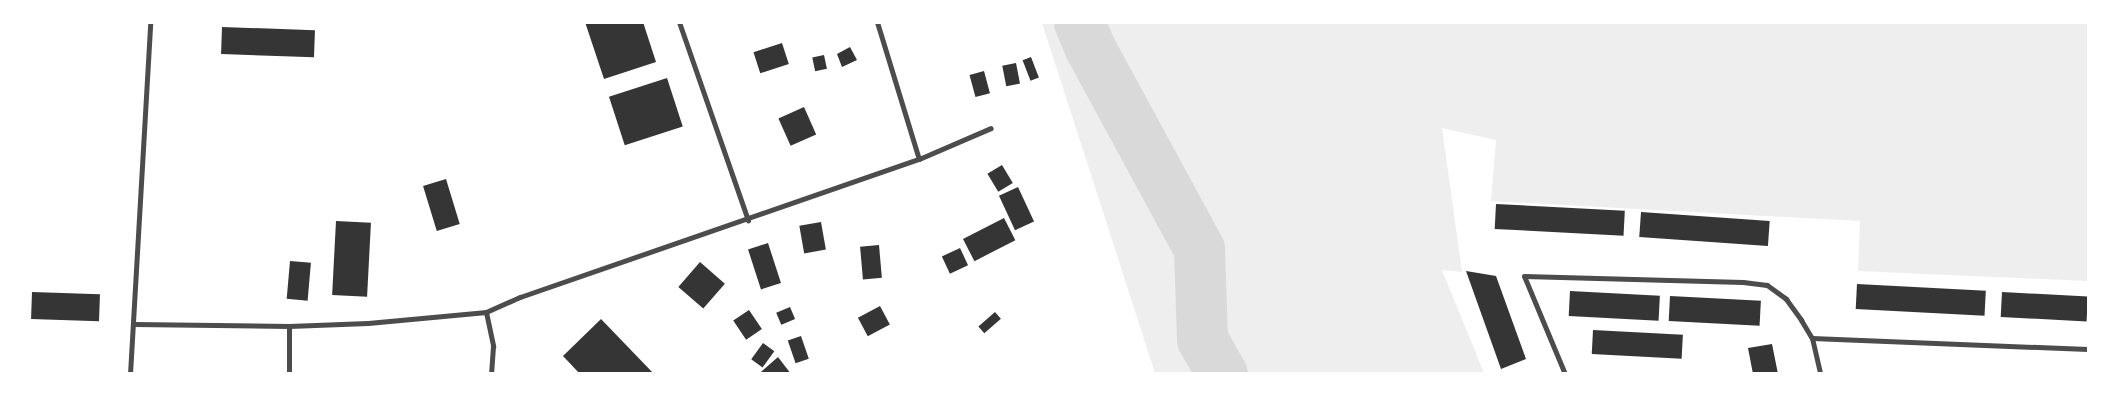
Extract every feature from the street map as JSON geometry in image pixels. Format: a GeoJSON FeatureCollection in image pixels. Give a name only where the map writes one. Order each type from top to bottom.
{"type":"FeatureCollection","features":[{"type":"Feature","properties":{"kind":"street"},"geometry":{"type":"LineString","coordinates":[[130,374],[150,22]]}},
{"type":"Feature","properties":{"kind":"street"},"geometry":{"type":"LineString","coordinates":[[679,22],[748,220]]}},
{"type":"Feature","properties":{"kind":"street"},"geometry":{"type":"LineString","coordinates":[[877,22],[919,159]]}},
{"type":"Feature","properties":{"kind":"street"},"geometry":{"type":"LineString","coordinates":[[134,324],[289,326],[368,322],[486,312],[520,297],[748,220],[919,159],[991,128]]}},
{"type":"Feature","properties":{"kind":"street"},"geometry":{"type":"LineString","coordinates":[[1565,374],[1524,276],[1743,282],[1767,286],[1786,299],[1812,338],[1820,374]]}},
{"type":"Feature","properties":{"kind":"street"},"geometry":{"type":"LineString","coordinates":[[486,312],[493,346],[490,374]]}},
{"type":"Feature","properties":{"kind":"street"},"geometry":{"type":"LineString","coordinates":[[289,326],[289,374]]}},
{"type":"Feature","properties":{"kind":"street"},"geometry":{"type":"LineString","coordinates":[[1812,338],[2088,350]]}},
{"type":"Feature","properties":{"kind":"shaded area"},"geometry":{"type":"Polygon","coordinates":[[[1042,23],[2088,23],[2088,281],[1858,271],[1860,221],[1491,201],[1496,140],[1442,128],[1462,272],[1442,270],[1484,373],[1155,373],[1042,23]]]}},
{"type":"Feature","properties":{"kind":"building"},"geometry":{"type":"Polygon","coordinates":[[[585,22],[643,22],[656,62],[604,79],[585,22]]]}},
{"type":"Feature","properties":{"kind":"building"},"geometry":{"type":"Polygon","coordinates":[[[222,27],[315,30],[314,57],[221,54],[222,27]]]}},
{"type":"Feature","properties":{"kind":"building"},"geometry":{"type":"Polygon","coordinates":[[[782,43],[789,64],[760,73],[753,52],[782,43]]]}},
{"type":"Feature","properties":{"kind":"building"},"geometry":{"type":"Polygon","coordinates":[[[850,47],[857,60],[842,67],[837,54],[850,47]]]}},
{"type":"Feature","properties":{"kind":"building"},"geometry":{"type":"Polygon","coordinates":[[[824,55],[827,69],[815,71],[812,57],[824,55]]]}},
{"type":"Feature","properties":{"kind":"building"},"geometry":{"type":"Polygon","coordinates":[[[1031,57],[1039,78],[1030,81],[1023,60],[1031,57]]]}},
{"type":"Feature","properties":{"kind":"building"},"geometry":{"type":"Polygon","coordinates":[[[1016,63],[1020,84],[1006,86],[1002,66],[1016,63]]]}},
{"type":"Feature","properties":{"kind":"building"},"geometry":{"type":"Polygon","coordinates":[[[984,71],[990,93],[975,97],[970,75],[984,71]]]}},
{"type":"Feature","properties":{"kind":"building"},"geometry":{"type":"Polygon","coordinates":[[[667,78],[683,127],[625,145],[609,97],[667,78]]]}},
{"type":"Feature","properties":{"kind":"building"},"geometry":{"type":"Polygon","coordinates":[[[804,107],[816,134],[791,146],[778,118],[804,107]]]}},
{"type":"Feature","properties":{"kind":"building"},"geometry":{"type":"Polygon","coordinates":[[[1002,165],[1013,183],[998,192],[987,174],[1002,165]]]}},
{"type":"Feature","properties":{"kind":"building"},"geometry":{"type":"Polygon","coordinates":[[[446,179],[460,224],[437,231],[423,186],[446,179]]]}},
{"type":"Feature","properties":{"kind":"building"},"geometry":{"type":"Polygon","coordinates":[[[1018,187],[1034,221],[1015,230],[999,196],[1018,187]]]}},
{"type":"Feature","properties":{"kind":"building"},"geometry":{"type":"Polygon","coordinates":[[[1496,204],[1625,211],[1624,236],[1495,229],[1496,204]]]}},
{"type":"Feature","properties":{"kind":"building"},"geometry":{"type":"Polygon","coordinates":[[[1641,212],[1770,221],[1768,246],[1639,237],[1641,212]]]}},
{"type":"Feature","properties":{"kind":"building"},"geometry":{"type":"Polygon","coordinates":[[[1004,218],[1015,240],[974,261],[963,239],[1004,218]]]}},
{"type":"Feature","properties":{"kind":"building"},"geometry":{"type":"Polygon","coordinates":[[[336,221],[371,223],[367,297],[332,295],[336,221]]]}},
{"type":"Feature","properties":{"kind":"building"},"geometry":{"type":"Polygon","coordinates":[[[821,222],[826,250],[804,253],[799,226],[821,222]]]}},
{"type":"Feature","properties":{"kind":"building"},"geometry":{"type":"Polygon","coordinates":[[[768,243],[781,283],[761,289],[748,249],[768,243]]]}},
{"type":"Feature","properties":{"kind":"building"},"geometry":{"type":"Polygon","coordinates":[[[879,245],[882,278],[863,280],[860,247],[879,245]]]}},
{"type":"Feature","properties":{"kind":"building"},"geometry":{"type":"Polygon","coordinates":[[[960,248],[968,265],[950,274],[942,256],[960,248]]]}},
{"type":"Feature","properties":{"kind":"building"},"geometry":{"type":"Polygon","coordinates":[[[290,261],[311,263],[308,301],[287,299],[290,261]]]}},
{"type":"Feature","properties":{"kind":"building"},"geometry":{"type":"Polygon","coordinates":[[[700,262],[725,284],[703,309],[678,287],[700,262]]]}},
{"type":"Feature","properties":{"kind":"building"},"geometry":{"type":"Polygon","coordinates":[[[1466,271],[1496,276],[1526,359],[1501,369],[1466,271]]]}},
{"type":"Feature","properties":{"kind":"building"},"geometry":{"type":"Polygon","coordinates":[[[1857,284],[1986,291],[1985,316],[1856,309],[1857,284]]]}},
{"type":"Feature","properties":{"kind":"building"},"geometry":{"type":"Polygon","coordinates":[[[1570,291],[1660,296],[1659,321],[1569,316],[1570,291]]]}},
{"type":"Feature","properties":{"kind":"building"},"geometry":{"type":"Polygon","coordinates":[[[32,292],[100,294],[99,321],[31,319],[32,292]]]}},
{"type":"Feature","properties":{"kind":"building"},"geometry":{"type":"Polygon","coordinates":[[[2002,292],[2088,297],[2087,321],[2001,317],[2002,292]]]}},
{"type":"Feature","properties":{"kind":"building"},"geometry":{"type":"Polygon","coordinates":[[[1670,296],[1761,301],[1760,326],[1669,321],[1670,296]]]}},
{"type":"Feature","properties":{"kind":"building"},"geometry":{"type":"Polygon","coordinates":[[[880,306],[890,325],[868,336],[858,318],[880,306]]]}},
{"type":"Feature","properties":{"kind":"building"},"geometry":{"type":"Polygon","coordinates":[[[790,307],[795,319],[781,325],[776,313],[790,307]]]}},
{"type":"Feature","properties":{"kind":"building"},"geometry":{"type":"Polygon","coordinates":[[[749,310],[762,329],[746,340],[733,321],[749,310]]]}},
{"type":"Feature","properties":{"kind":"building"},"geometry":{"type":"Polygon","coordinates":[[[995,312],[1001,319],[984,333],[978,326],[995,312]]]}},
{"type":"Feature","properties":{"kind":"building"},"geometry":{"type":"Polygon","coordinates":[[[601,319],[654,374],[580,374],[563,356],[601,319]]]}},
{"type":"Feature","properties":{"kind":"building"},"geometry":{"type":"Polygon","coordinates":[[[1593,330],[1683,335],[1682,359],[1592,354],[1593,330]]]}},
{"type":"Feature","properties":{"kind":"building"},"geometry":{"type":"Polygon","coordinates":[[[801,336],[809,359],[796,363],[788,341],[801,336]]]}},
{"type":"Feature","properties":{"kind":"building"},"geometry":{"type":"Polygon","coordinates":[[[763,343],[774,351],[763,367],[751,359],[763,343]]]}},
{"type":"Feature","properties":{"kind":"building"},"geometry":{"type":"Polygon","coordinates":[[[1772,344],[1778,374],[1753,374],[1748,348],[1772,344]]]}},
{"type":"Feature","properties":{"kind":"building"},"geometry":{"type":"Polygon","coordinates":[[[778,357],[791,374],[763,374],[761,372],[778,357]]]}},
{"type":"Feature","properties":{"kind":"waterway"},"geometry":{"type":"LineString","coordinates":[[1079,22],[1090,48],[1199,249],[1202,339],[1222,374]]}}]}
